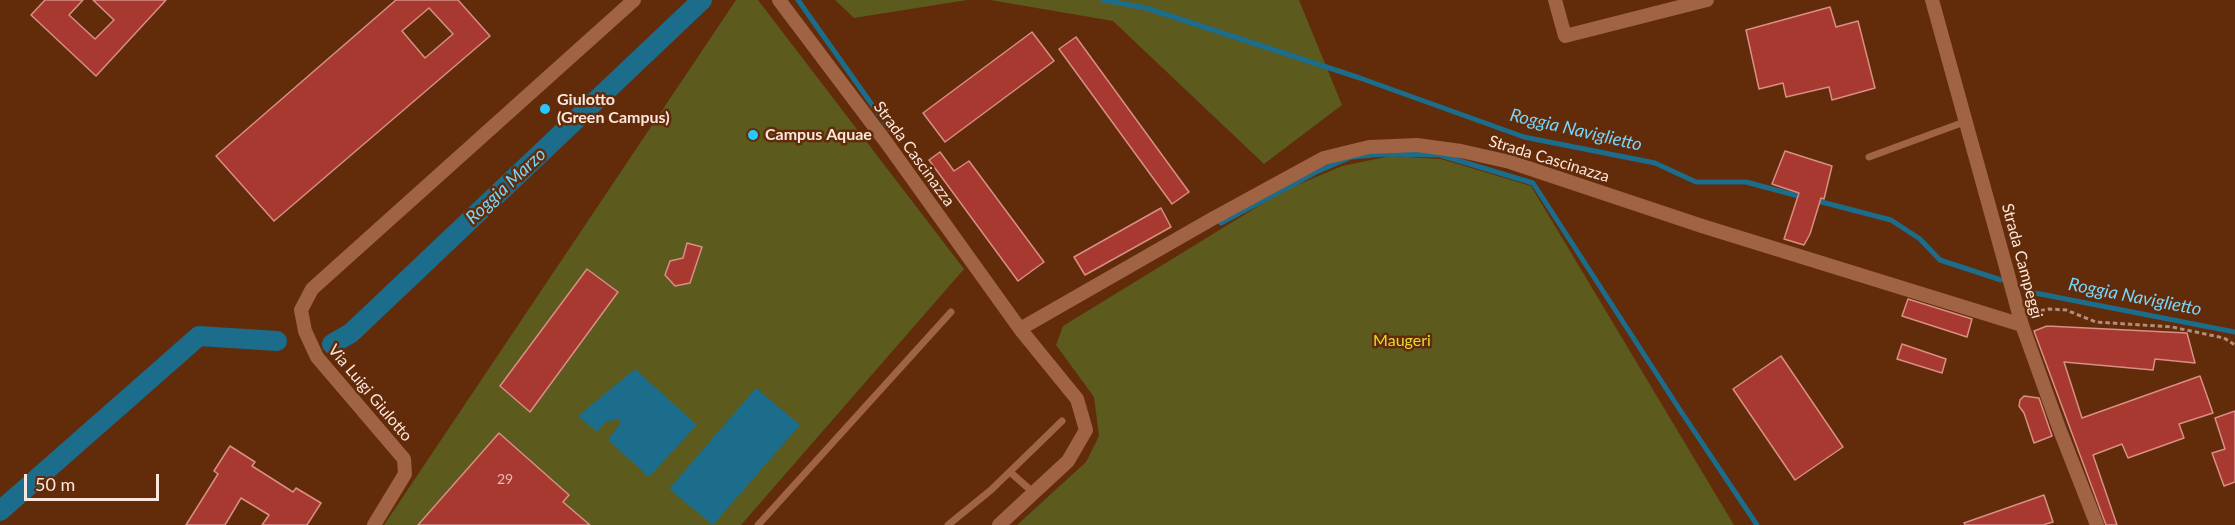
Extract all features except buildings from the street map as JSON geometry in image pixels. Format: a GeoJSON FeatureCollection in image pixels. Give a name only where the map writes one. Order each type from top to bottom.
{"type":"FeatureCollection","features":[{"type":"Feature","properties":{"kind":"street","name":"Via Luigi Giulotto"},"geometry":{"type":"LineString","coordinates":[[374,525],[405,474],[404,459],[317,357],[305,331],[301,310],[312,289],[634,0]]}},
{"type":"Feature","properties":{"kind":"street","name":"Strada Cascinazza"},"geometry":{"type":"LineString","coordinates":[[779,0],[886,142],[1020,329],[1077,399],[1086,430],[1068,461],[999,525]]}},
{"type":"Feature","properties":{"kind":"street"},"geometry":{"type":"LineString","coordinates":[[1555,0],[1565,36],[1707,0]]}},
{"type":"Feature","properties":{"kind":"street","name":"Strada Campeggi"},"geometry":{"type":"LineString","coordinates":[[1932,0],[2022,325],[2097,525]]}},
{"type":"Feature","properties":{"kind":"street","name":"Strada Cascinazza"},"geometry":{"type":"LineString","coordinates":[[1020,329],[1324,158],[1369,147],[1417,145],[1461,151],[1510,162],[1702,226],[2022,325]]}},
{"type":"Feature","properties":{"kind":"lane"},"geometry":{"type":"LineString","coordinates":[[1869,157],[1967,121]]}},
{"type":"Feature","properties":{"kind":"lane"},"geometry":{"type":"LineString","coordinates":[[758,525],[951,312]]}},
{"type":"Feature","properties":{"kind":"lane"},"geometry":{"type":"LineString","coordinates":[[948,525],[991,490],[1062,421]]}},
{"type":"Feature","properties":{"kind":"lane"},"geometry":{"type":"LineString","coordinates":[[1010,472],[1035,494]]}},
{"type":"Feature","properties":{"kind":"path"},"geometry":{"type":"LineString","coordinates":[[2022,325],[2032,312],[2049,309],[2066,310],[2096,322],[2172,327],[2224,338],[2235,345]]}},
{"type":"Feature","properties":{"kind":"green space","name":"Campus Aquae"},"geometry":{"type":"Polygon","coordinates":[[[736,0],[758,0],[964,269],[741,525],[384,525],[736,0]]]}},
{"type":"Feature","properties":{"kind":"green space"},"geometry":{"type":"Polygon","coordinates":[[[835,0],[967,0],[854,18],[835,0]]]}},
{"type":"Feature","properties":{"kind":"green space"},"geometry":{"type":"Polygon","coordinates":[[[990,0],[1299,0],[1342,105],[1264,164],[1113,21],[990,0]]]}},
{"type":"Feature","properties":{"kind":"green space","name":"Maugeri"},"geometry":{"type":"Polygon","coordinates":[[[1390,156],[1441,159],[1531,186],[1734,525],[1017,525],[1086,462],[1099,436],[1094,397],[1056,345],[1063,326],[1283,191],[1342,166],[1390,156]]]}},
{"type":"Feature","properties":{"kind":"water"},"geometry":{"type":"Polygon","coordinates":[[[635,369],[697,425],[649,477],[608,440],[621,422],[617,419],[606,422],[597,432],[578,416],[635,369]]]}},
{"type":"Feature","properties":{"kind":"water"},"geometry":{"type":"Polygon","coordinates":[[[756,388],[800,425],[713,525],[669,489],[756,388]]]}},
{"type":"Feature","properties":{"kind":"waterway","name":"Roggia Marzo"},"geometry":{"type":"LineString","coordinates":[[332,344],[351,333],[702,0]]}},
{"type":"Feature","properties":{"kind":"waterway"},"geometry":{"type":"LineString","coordinates":[[798,0],[890,130]]}},
{"type":"Feature","properties":{"kind":"waterway","name":"Roggia Naviglietto"},"geometry":{"type":"LineString","coordinates":[[1103,0],[1146,8],[1360,78],[1524,137],[1655,163],[1696,182],[1746,182],[1802,197]]}},
{"type":"Feature","properties":{"kind":"waterway"},"geometry":{"type":"LineString","coordinates":[[1221,223],[1316,172],[1351,157],[1385,154],[1440,155],[1533,183],[1757,525]]}},
{"type":"Feature","properties":{"kind":"waterway","name":"Roggia Naviglietto"},"geometry":{"type":"LineString","coordinates":[[1814,200],[1891,220],[1920,239],[1940,260],[2001,280]]}},
{"type":"Feature","properties":{"kind":"waterway","name":"Roggia Naviglietto"},"geometry":{"type":"LineString","coordinates":[[2030,292],[2235,332]]}},
{"type":"Feature","properties":{"kind":"waterway","name":"Roggia Marzo"},"geometry":{"type":"LineString","coordinates":[[0,511],[199,336],[277,341]]}},
{"type":"Feature","properties":{"kind":"place","name":"Giulotto (Green Campus)"},"geometry":{"type":"Point","coordinates":[545,109]}},
{"type":"Feature","properties":{"kind":"place","name":"Campus Aquae"},"geometry":{"type":"Point","coordinates":[753,135]}}]}
